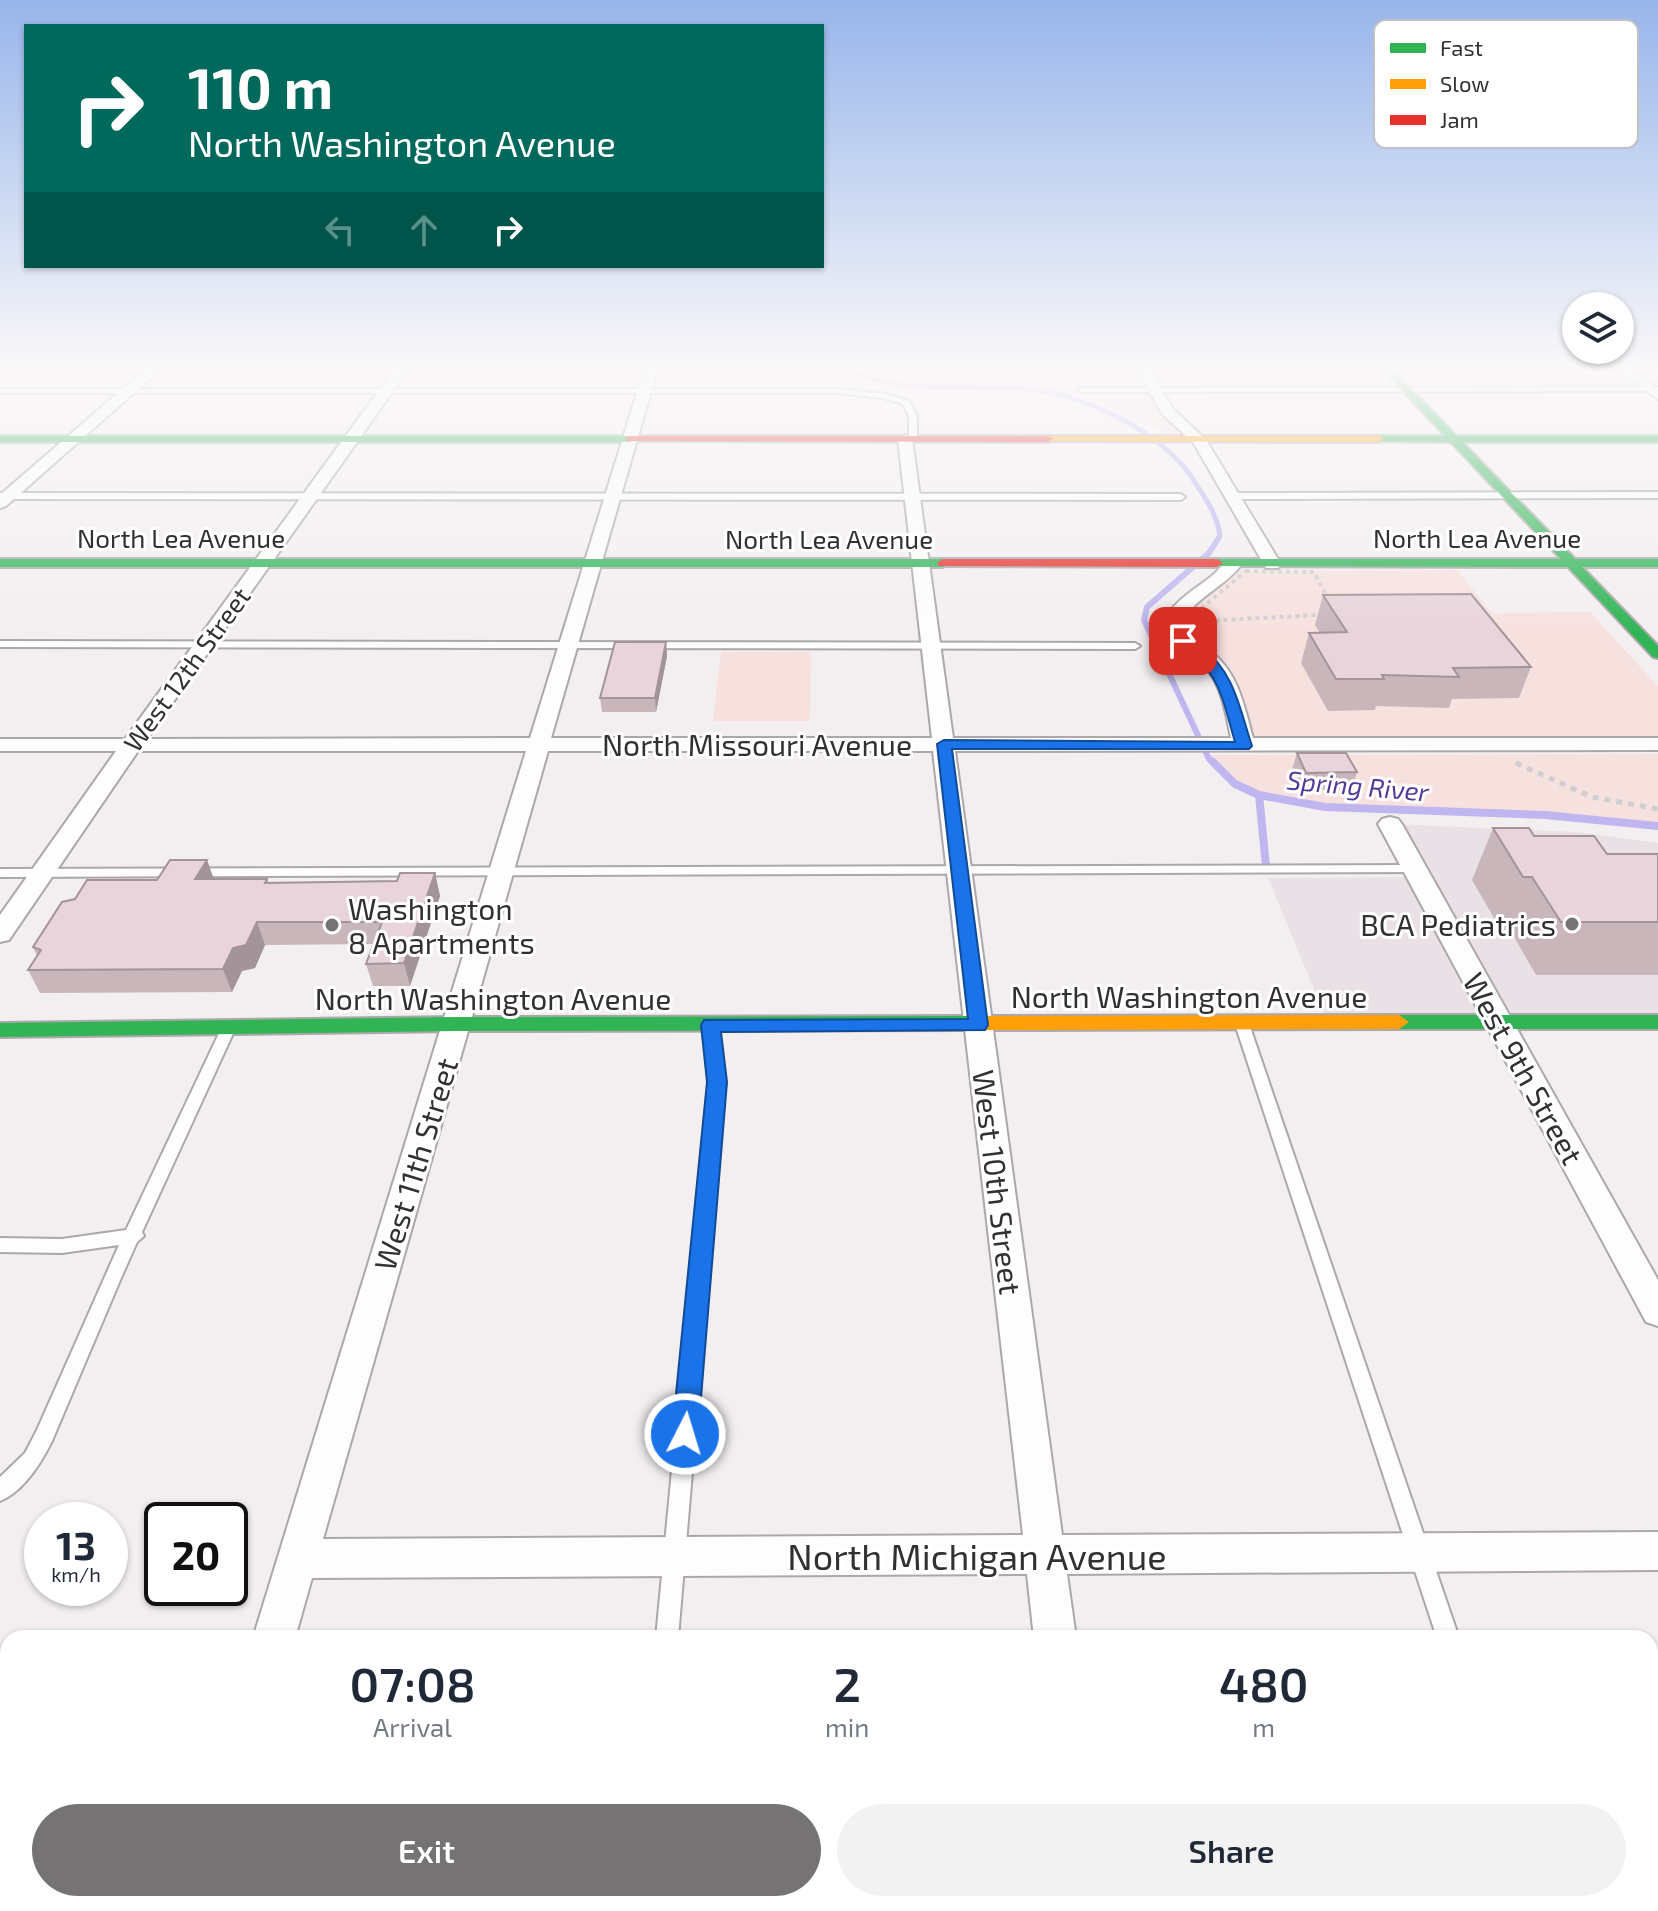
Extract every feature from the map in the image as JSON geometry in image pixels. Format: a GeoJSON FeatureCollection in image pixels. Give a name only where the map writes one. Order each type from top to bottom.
{"type":"FeatureCollection","features":[{"type":"Feature","properties":{"kind":"street"},"geometry":{"type":"LineString","coordinates":[[3,499],[53,456]]}},
{"type":"Feature","properties":{"kind":"street","name":"West 12th Street"},"geometry":{"type":"LineString","coordinates":[[0,934],[338,456]]}},
{"type":"Feature","properties":{"kind":"street","name":"West 11th Street"},"geometry":{"type":"LineString","coordinates":[[276,1630],[624,456]]}},
{"type":"Feature","properties":{"kind":"street","name":"West 10th Street"},"geometry":{"type":"LineString","coordinates":[[910,456],[919,564],[1054,1630]]}},
{"type":"Feature","properties":{"kind":"street"},"geometry":{"type":"LineString","coordinates":[[1209,456],[1272,564]]}},
{"type":"Feature","properties":{"kind":"street"},"geometry":{"type":"LineString","coordinates":[[1469,456],[1655,648]]}},
{"type":"Feature","properties":{"kind":"street","name":"North Lea Avenue"},"geometry":{"type":"LineString","coordinates":[[0,563],[1658,563]]}},
{"type":"Feature","properties":{"kind":"street"},"geometry":{"type":"LineString","coordinates":[[1227,564],[1222,577],[1177,611],[1171,626],[1178,637],[1203,655],[1222,677],[1244,746]]}},
{"type":"Feature","properties":{"kind":"street","name":"North Missouri Avenue"},"geometry":{"type":"LineString","coordinates":[[0,745],[1658,744]]}},
{"type":"Feature","properties":{"kind":"street","name":"West 9th Street"},"geometry":{"type":"LineString","coordinates":[[1390,824],[1658,1312]]}},
{"type":"Feature","properties":{"kind":"street","name":"North Washington Avenue"},"geometry":{"type":"LineString","coordinates":[[0,1030],[457,1024],[1658,1022]]}},
{"type":"Feature","properties":{"kind":"street","name":"North Michigan Avenue"},"geometry":{"type":"LineString","coordinates":[[297,1559],[1658,1551]]}},
{"type":"Feature","properties":{"kind":"lane"},"geometry":{"type":"LineString","coordinates":[[1232,496],[1658,495]]}},
{"type":"Feature","properties":{"kind":"lane"},"geometry":{"type":"LineString","coordinates":[[3,499],[310,496],[1181,497]]}},
{"type":"Feature","properties":{"kind":"lane"},"geometry":{"type":"LineString","coordinates":[[0,644],[1135,646]]}},
{"type":"Feature","properties":{"kind":"lane"},"geometry":{"type":"LineString","coordinates":[[0,873],[1415,869]]}},
{"type":"Feature","properties":{"kind":"lane"},"geometry":{"type":"LineString","coordinates":[[1242,1024],[1445,1630]]}},
{"type":"Feature","properties":{"kind":"lane"},"geometry":{"type":"LineString","coordinates":[[668,1630],[717,1082],[710,1025]]}},
{"type":"Feature","properties":{"kind":"lane"},"geometry":{"type":"LineString","coordinates":[[0,1491],[32,1460],[112,1278],[135,1236],[229,1027]]}},
{"type":"Feature","properties":{"kind":"lane"},"geometry":{"type":"LineString","coordinates":[[0,1245],[62,1246],[135,1236]]}},
{"type":"Feature","properties":{"kind":"path"},"geometry":{"type":"LineString","coordinates":[[1246,571],[1314,572],[1336,614],[1185,622],[1246,571]]}},
{"type":"Feature","properties":{"kind":"path"},"geometry":{"type":"LineString","coordinates":[[1512,762],[1592,797],[1658,809]]}},
{"type":"Feature","properties":{"kind":"shaded area"},"geometry":{"type":"Polygon","coordinates":[[[1457,570],[1492,613],[1590,612],[1658,686],[1658,744],[1244,746],[1203,655],[1173,618],[1228,571],[1457,570]]]}},
{"type":"Feature","properties":{"kind":"shaded area"},"geometry":{"type":"Polygon","coordinates":[[[721,652],[811,652],[810,721],[713,721],[721,652]]]}},
{"type":"Feature","properties":{"kind":"shaded area"},"geometry":{"type":"Polygon","coordinates":[[[1658,754],[1658,826],[1537,815],[1297,805],[1259,795],[1229,780],[1207,755],[1658,754]]]}},
{"type":"Feature","properties":{"kind":"shaded area"},"geometry":{"type":"Polygon","coordinates":[[[1390,824],[1578,832],[1658,843],[1658,1022],[1328,1023],[1268,878],[1419,877],[1390,824]]]}},
{"type":"Feature","properties":{"kind":"building"},"geometry":{"type":"Polygon","coordinates":[[[1471,594],[1531,667],[1453,668],[1459,677],[1382,675],[1384,679],[1336,679],[1309,633],[1347,632],[1323,595],[1471,594]]]}},
{"type":"Feature","properties":{"kind":"building"},"geometry":{"type":"Polygon","coordinates":[[[615,642],[666,642],[655,698],[600,698],[615,642]]]}},
{"type":"Feature","properties":{"kind":"building"},"geometry":{"type":"Polygon","coordinates":[[[1297,753],[1346,753],[1357,772],[1306,773],[1297,753]]]}},
{"type":"Feature","properties":{"kind":"building"},"geometry":{"type":"Polygon","coordinates":[[[1493,828],[1529,828],[1534,836],[1594,836],[1607,854],[1658,854],[1658,922],[1561,922],[1532,877],[1523,877],[1493,828]]]}},
{"type":"Feature","properties":{"kind":"building"},"geometry":{"type":"Polygon","coordinates":[[[170,860],[207,860],[195,879],[267,879],[265,883],[397,881],[400,873],[435,873],[404,963],[366,964],[382,922],[257,922],[246,945],[233,948],[223,969],[28,970],[41,950],[33,947],[62,902],[75,899],[87,880],[157,880],[170,860]]]}},
{"type":"Feature","properties":{"kind":"waterway","name":"Spring River"},"geometry":{"type":"LineString","coordinates":[[1174,456],[1209,504],[1220,536],[1217,541]]}},
{"type":"Feature","properties":{"kind":"waterway","name":"Spring River"},"geometry":{"type":"LineString","coordinates":[[1215,764],[1209,759],[1144,620],[1147,607],[1209,553],[1218,539]]}},
{"type":"Feature","properties":{"kind":"waterway","name":"Spring River"},"geometry":{"type":"LineString","coordinates":[[1215,764],[1235,784],[1259,795]]}},
{"type":"Feature","properties":{"kind":"waterway","name":"Spring River"},"geometry":{"type":"LineString","coordinates":[[1259,795],[1325,807],[1545,815],[1658,826]]}},
{"type":"Feature","properties":{"kind":"waterway"},"geometry":{"type":"LineString","coordinates":[[1259,795],[1266,866]]}},
{"type":"Feature","properties":{"kind":"traffic: fast"},"geometry":{"type":"LineString","coordinates":[[1470,456],[1658,654]]}},
{"type":"Feature","properties":{"kind":"traffic: fast"},"geometry":{"type":"LineString","coordinates":[[0,563],[943,563]]}},
{"type":"Feature","properties":{"kind":"traffic: fast"},"geometry":{"type":"LineString","coordinates":[[1217,563],[1658,563]]}},
{"type":"Feature","properties":{"kind":"traffic: fast"},"geometry":{"type":"LineString","coordinates":[[1399,1022],[1658,1022]]}},
{"type":"Feature","properties":{"kind":"traffic: fast"},"geometry":{"type":"LineString","coordinates":[[0,1030],[457,1024],[971,1023]]}},
{"type":"Feature","properties":{"kind":"traffic: slow"},"geometry":{"type":"LineString","coordinates":[[971,1023],[1399,1022]]}},
{"type":"Feature","properties":{"kind":"traffic: jam"},"geometry":{"type":"LineString","coordinates":[[943,563],[1217,563]]}},
{"type":"Feature","properties":{"kind":"place","name":"BCA Pediatrics"},"geometry":{"type":"Point","coordinates":[1572,924]}},
{"type":"Feature","properties":{"kind":"place","name":"Washington 8 Apartments"},"geometry":{"type":"Point","coordinates":[332,925]}},
{"type":"Feature","properties":{"kind":"route"},"geometry":{"type":"LineString","coordinates":[[685,1434],[717,1082],[710,1025],[979,1025],[944,744],[1244,746],[1222,677],[1213,664],[1183,641]]}}]}
